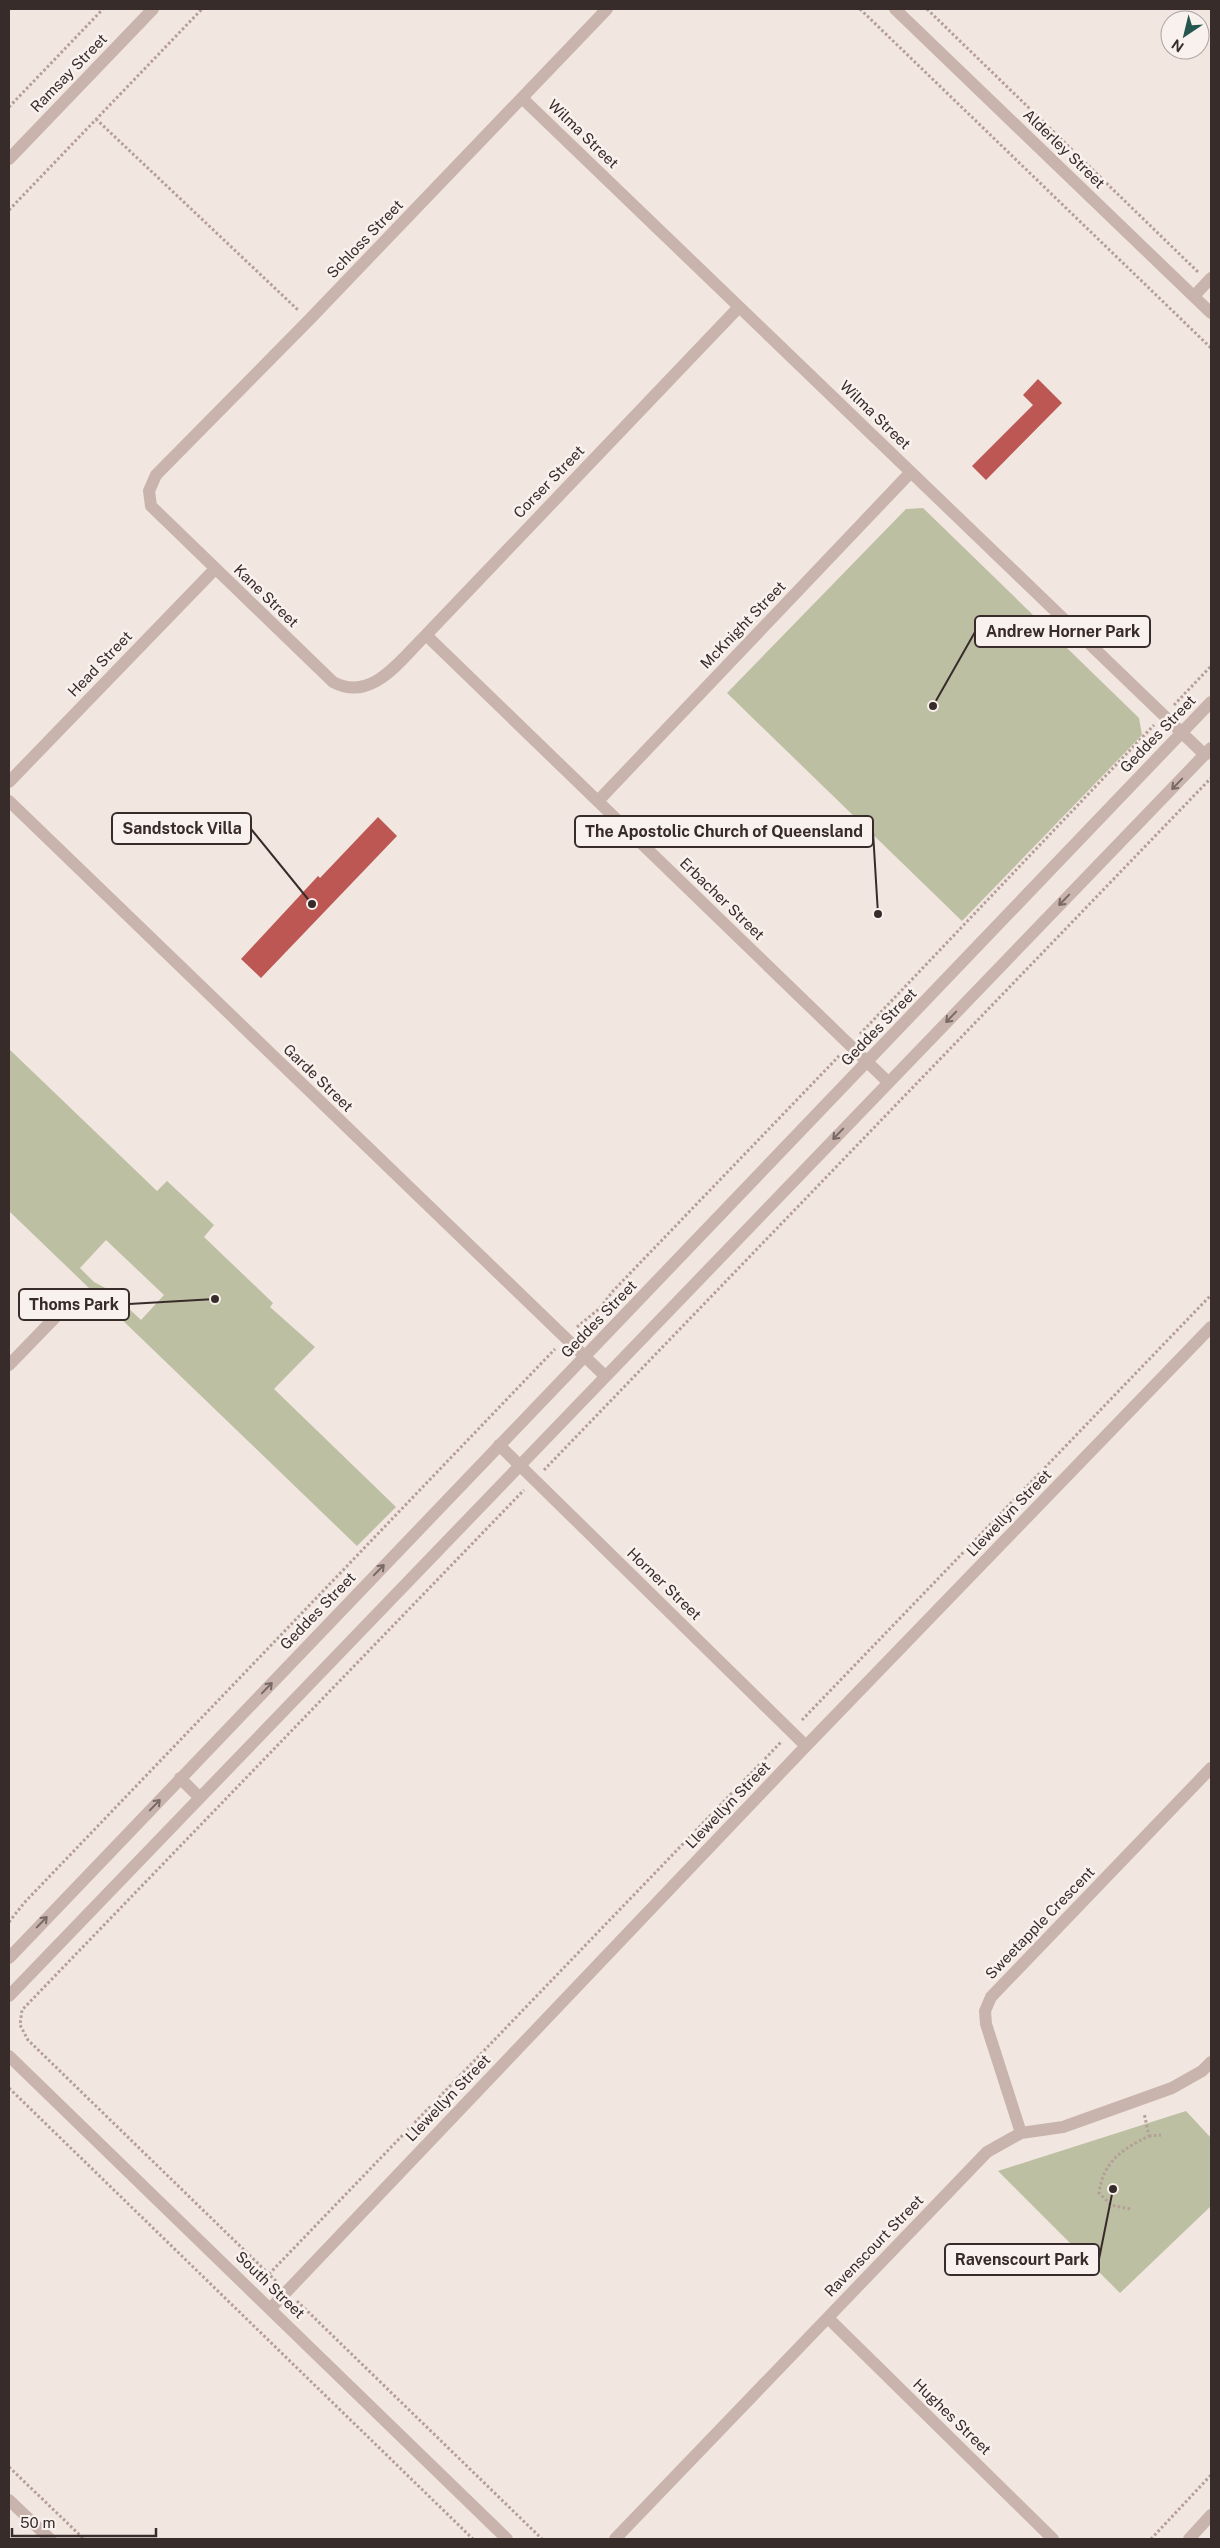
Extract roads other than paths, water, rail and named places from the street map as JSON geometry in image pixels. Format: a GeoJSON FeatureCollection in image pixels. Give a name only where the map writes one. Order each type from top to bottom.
{"type":"FeatureCollection","features":[{"type":"Feature","properties":{"kind":"street","name":"Ramsay Street"},"geometry":{"type":"LineString","coordinates":[[9,159],[153,9]]}},
{"type":"Feature","properties":{"kind":"street","name":"Schloss Street"},"geometry":{"type":"LineString","coordinates":[[149,492],[156,475],[309,320],[607,9]]}},
{"type":"Feature","properties":{"kind":"street","name":"Alderley Street"},"geometry":{"type":"LineString","coordinates":[[895,9],[1211,313]]}},
{"type":"Feature","properties":{"kind":"street","name":"Wilma Street"},"geometry":{"type":"LineString","coordinates":[[522,98],[1182,733],[1208,752]]}},
{"type":"Feature","properties":{"kind":"street"},"geometry":{"type":"LineString","coordinates":[[1194,296],[1210,279]]}},
{"type":"Feature","properties":{"kind":"street","name":"Corser Street"},"geometry":{"type":"LineString","coordinates":[[381,679],[426,635],[739,307]]}},
{"type":"Feature","properties":{"kind":"street","name":"McKnight Street"},"geometry":{"type":"LineString","coordinates":[[598,801],[911,472]]}},
{"type":"Feature","properties":{"kind":"street","name":"Kane Street"},"geometry":{"type":"LineString","coordinates":[[149,492],[151,506],[215,570],[333,682],[342,687],[355,688],[374,684],[381,679]]}},
{"type":"Feature","properties":{"kind":"street","name":"Head Street"},"geometry":{"type":"LineString","coordinates":[[9,782],[215,570]]}},
{"type":"Feature","properties":{"kind":"street","name":"Erbacher Street"},"geometry":{"type":"LineString","coordinates":[[426,635],[888,1082]]}},
{"type":"Feature","properties":{"kind":"street","name":"Geddes Street"},"geometry":{"type":"LineString","coordinates":[[9,1958],[1211,702]]}},
{"type":"Feature","properties":{"kind":"street"},"geometry":{"type":"LineString","coordinates":[[9,1996],[1208,752]]}},
{"type":"Feature","properties":{"kind":"street","name":"Garde Street"},"geometry":{"type":"LineString","coordinates":[[9,801],[605,1376]]}},
{"type":"Feature","properties":{"kind":"street"},"geometry":{"type":"LineString","coordinates":[[9,1365],[72,1300]]}},
{"type":"Feature","properties":{"kind":"street","name":"Llewellyn Street"},"geometry":{"type":"LineString","coordinates":[[271,2308],[806,1746],[1211,1327]]}},
{"type":"Feature","properties":{"kind":"street","name":"Horner Street"},"geometry":{"type":"LineString","coordinates":[[499,1445],[806,1746]]}},
{"type":"Feature","properties":{"kind":"street","name":"Sweetapple Crescent"},"geometry":{"type":"LineString","coordinates":[[1021,2134],[986,2024],[985,2011],[991,1997],[1211,1768]]}},
{"type":"Feature","properties":{"kind":"street"},"geometry":{"type":"LineString","coordinates":[[180,1778],[199,1797]]}},
{"type":"Feature","properties":{"kind":"street","name":"South Street"},"geometry":{"type":"LineString","coordinates":[[9,2056],[271,2308],[507,2539]]}},
{"type":"Feature","properties":{"kind":"street","name":"Ravenscourt Street"},"geometry":{"type":"LineString","coordinates":[[615,2539],[987,2152],[1021,2134],[1063,2127],[1172,2088],[1202,2071],[1211,2062]]}},
{"type":"Feature","properties":{"kind":"street","name":"Hughes Street"},"geometry":{"type":"LineString","coordinates":[[828,2318],[1053,2539]]}},
{"type":"Feature","properties":{"kind":"street"},"geometry":{"type":"LineString","coordinates":[[9,2500],[50,2539]]}},
{"type":"Feature","properties":{"kind":"street"},"geometry":{"type":"LineString","coordinates":[[1188,2539],[1211,2516]]}},
{"type":"Feature","properties":{"kind":"place","name":"Andrew Horner Park"},"geometry":{"type":"Point","coordinates":[933,706]}},
{"type":"Feature","properties":{"kind":"place","name":"Sandstock Villa"},"geometry":{"type":"Point","coordinates":[312,904]}},
{"type":"Feature","properties":{"kind":"place","name":"The Apostolic Church of Queensland"},"geometry":{"type":"Point","coordinates":[878,914]}},
{"type":"Feature","properties":{"kind":"place","name":"Thoms Park"},"geometry":{"type":"Point","coordinates":[215,1299]}},
{"type":"Feature","properties":{"kind":"place","name":"Ravenscourt Park"},"geometry":{"type":"Point","coordinates":[1113,2189]}}]}
